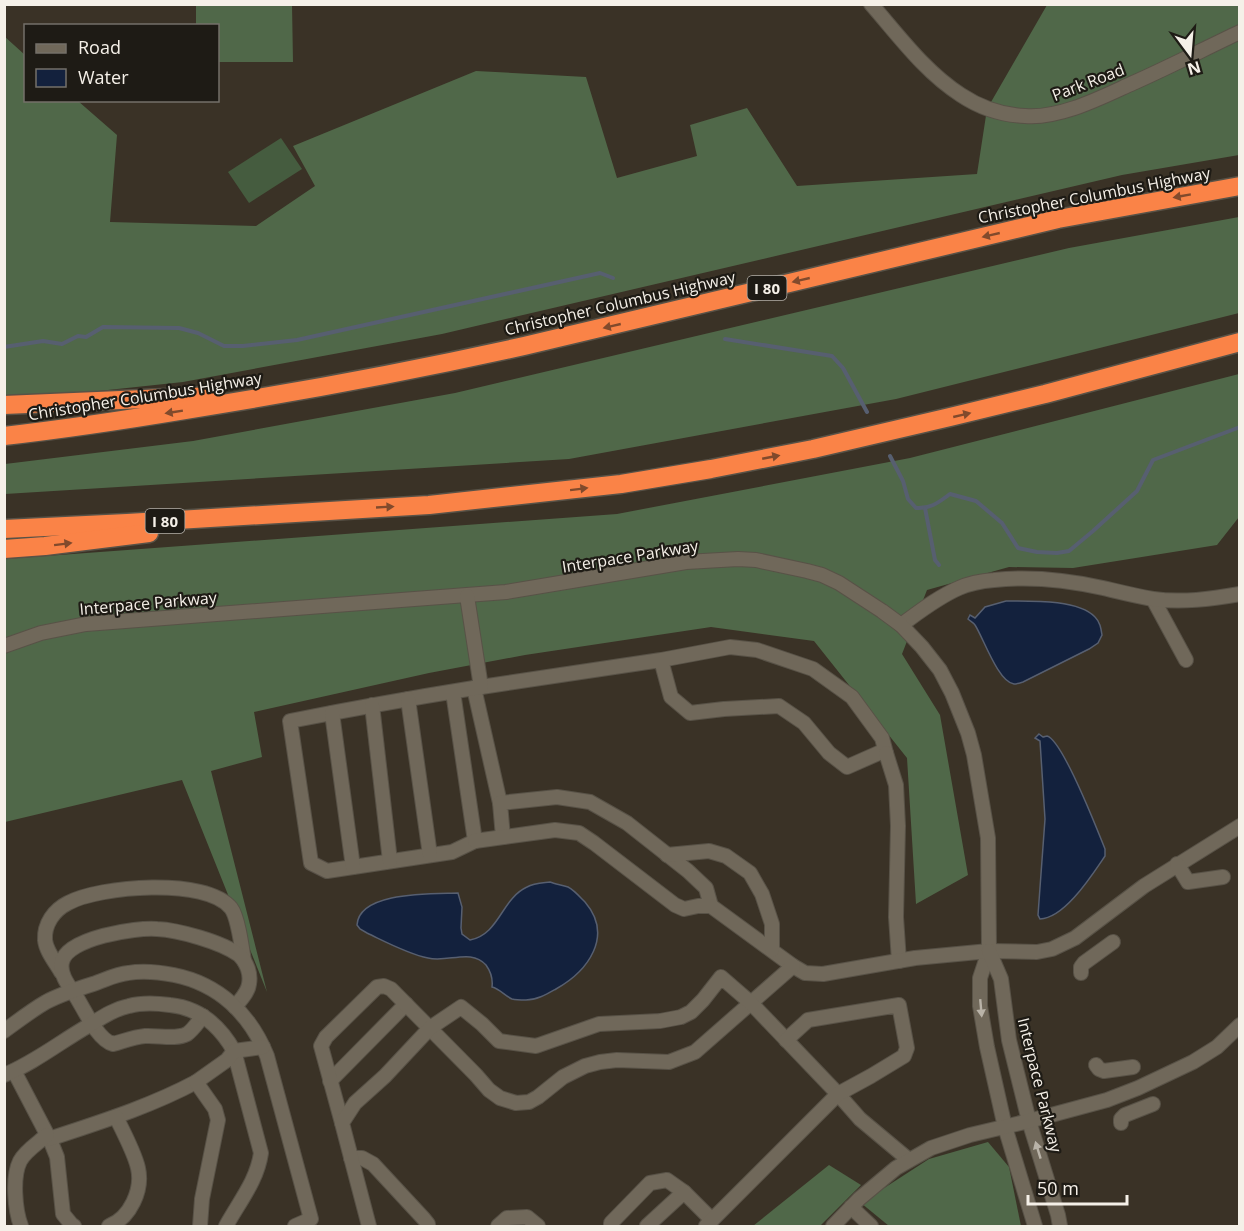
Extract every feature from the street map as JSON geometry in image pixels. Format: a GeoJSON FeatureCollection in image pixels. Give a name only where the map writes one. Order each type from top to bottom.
{"type":"FeatureCollection","features":[{"type":"Feature","properties":{"kind":"highway","name":"Christopher Columbus Highway"},"geometry":{"type":"LineString","coordinates":[[4,436],[67,429],[294,393],[442,364],[1058,219],[1239,186]]}},
{"type":"Feature","properties":{"kind":"highway","name":"I 80"},"geometry":{"type":"LineString","coordinates":[[4,529],[429,505],[621,484],[813,449],[995,407],[1239,342]]}},
{"type":"Feature","properties":{"kind":"highway"},"geometry":{"type":"LineString","coordinates":[[4,405],[294,393]]}},
{"type":"Feature","properties":{"kind":"highway"},"geometry":{"type":"LineString","coordinates":[[4,549],[45,546],[326,510]]}},
{"type":"Feature","properties":{"kind":"street","name":"Park Road"},"geometry":{"type":"LineString","coordinates":[[871,4],[917,57],[939,79],[960,95],[989,109],[1026,117],[1070,109],[1101,98],[1239,32]]}},
{"type":"Feature","properties":{"kind":"street","name":"Interpace Parkway"},"geometry":{"type":"LineString","coordinates":[[4,646],[40,633],[86,624],[506,592],[686,562],[756,560],[807,571],[839,582],[882,610],[922,647],[948,685],[968,733],[988,838],[989,951],[980,978],[980,1006],[1005,1127],[1035,1227]]}},
{"type":"Feature","properties":{"kind":"street"},"geometry":{"type":"LineString","coordinates":[[901,626],[939,598],[959,588],[1003,579],[1043,579],[1075,583],[1153,599],[1193,600],[1239,594]]}},
{"type":"Feature","properties":{"kind":"street"},"geometry":{"type":"LineString","coordinates":[[467,596],[477,688],[500,803],[503,837]]}},
{"type":"Feature","properties":{"kind":"street"},"geometry":{"type":"LineString","coordinates":[[1153,599],[1186,660]]}},
{"type":"Feature","properties":{"kind":"street"},"geometry":{"type":"LineString","coordinates":[[899,961],[896,917],[898,826],[896,785],[882,738],[852,697],[813,669],[758,650],[730,647],[372,705],[290,721],[311,863],[327,872],[452,852],[475,842],[503,837],[555,830],[579,833],[675,905],[684,909],[711,906],[805,973],[823,974],[899,961],[989,951],[1037,952],[1052,949],[1075,938],[1144,886],[1239,826]]}},
{"type":"Feature","properties":{"kind":"street"},"geometry":{"type":"LineString","coordinates":[[661,660],[671,697],[690,713],[779,706],[804,723],[829,753],[847,767],[881,752],[886,753]]}},
{"type":"Feature","properties":{"kind":"street"},"geometry":{"type":"LineString","coordinates":[[453,692],[475,842]]}},
{"type":"Feature","properties":{"kind":"street"},"geometry":{"type":"LineString","coordinates":[[408,699],[430,855]]}},
{"type":"Feature","properties":{"kind":"street"},"geometry":{"type":"LineString","coordinates":[[372,705],[390,861]]}},
{"type":"Feature","properties":{"kind":"street"},"geometry":{"type":"LineString","coordinates":[[332,713],[353,867]]}},
{"type":"Feature","properties":{"kind":"street"},"geometry":{"type":"LineString","coordinates":[[500,803],[557,797],[590,802],[627,824],[688,871],[706,888],[711,906]]}},
{"type":"Feature","properties":{"kind":"street"},"geometry":{"type":"LineString","coordinates":[[667,855],[709,851],[726,856],[750,873],[762,894],[772,924],[772,951]]}},
{"type":"Feature","properties":{"kind":"street"},"geometry":{"type":"LineString","coordinates":[[1177,864],[1188,882],[1223,877]]}},
{"type":"Feature","properties":{"kind":"street"},"geometry":{"type":"LineString","coordinates":[[202,1016],[185,1035],[141,1036],[113,1044],[104,1040],[61,973],[45,942],[46,930],[51,918],[57,910],[68,903],[87,895],[122,888],[152,886],[213,896],[223,901],[235,915],[244,961],[250,976],[250,984],[235,1007]]}},
{"type":"Feature","properties":{"kind":"street"},"geometry":{"type":"LineString","coordinates":[[61,973],[61,963],[70,950],[85,942],[130,930],[156,929],[198,938],[231,950],[244,961]]}},
{"type":"Feature","properties":{"kind":"street"},"geometry":{"type":"LineString","coordinates":[[1081,973],[1084,963],[1113,942]]}},
{"type":"Feature","properties":{"kind":"street","name":"Interpace Parkway"},"geometry":{"type":"LineString","coordinates":[[989,951],[1001,979],[1009,1040],[1029,1121],[1060,1227]]}},
{"type":"Feature","properties":{"kind":"street"},"geometry":{"type":"LineString","coordinates":[[369,1227],[321,1046],[326,1038],[377,987],[384,986],[391,989],[489,1090],[500,1098],[516,1103],[529,1102],[563,1077],[585,1066],[617,1060],[669,1062],[684,1058],[695,1052],[793,966]]}},
{"type":"Feature","properties":{"kind":"street"},"geometry":{"type":"LineString","coordinates":[[4,1031],[44,1004],[73,991],[128,973],[161,972],[195,980],[220,994],[235,1007],[256,1033],[267,1056],[311,1219],[302,1225]]}},
{"type":"Feature","properties":{"kind":"street"},"geometry":{"type":"LineString","coordinates":[[342,1123],[355,1103],[385,1076],[430,1028],[461,1007],[499,1041],[536,1046],[599,1024],[660,1021],[681,1017],[691,1012],[703,1000],[721,977],[751,1003],[861,1119],[909,1161]]}},
{"type":"Feature","properties":{"kind":"street"},"geometry":{"type":"LineString","coordinates":[[74,1227],[63,1214],[57,1157],[48,1137],[9,1073],[21,1068],[112,1012],[128,1006],[150,1003],[177,1005],[192,1009],[213,1023],[227,1038],[234,1051],[261,1153],[253,1181],[226,1227]]}},
{"type":"Feature","properties":{"kind":"street"},"geometry":{"type":"LineString","coordinates":[[330,1081],[406,1004]]}},
{"type":"Feature","properties":{"kind":"street"},"geometry":{"type":"LineString","coordinates":[[611,1227],[611,1223],[650,1183],[667,1180],[684,1192],[709,1223],[838,1094],[904,1056],[907,1048],[899,1005],[808,1020],[786,1040]]}},
{"type":"Feature","properties":{"kind":"street"},"geometry":{"type":"LineString","coordinates":[[833,1227],[859,1199],[896,1168],[931,1148],[970,1135],[1107,1100],[1192,1062],[1217,1047],[1239,1025]]}},
{"type":"Feature","properties":{"kind":"street"},"geometry":{"type":"LineString","coordinates":[[21,1227],[15,1194],[19,1163],[25,1154],[48,1137],[116,1117],[169,1096],[196,1082],[227,1060],[234,1051],[263,1047]]}},
{"type":"Feature","properties":{"kind":"street"},"geometry":{"type":"LineString","coordinates":[[1096,1065],[1104,1071],[1133,1067]]}},
{"type":"Feature","properties":{"kind":"street"},"geometry":{"type":"LineString","coordinates":[[196,1082],[215,1109],[218,1120],[202,1199],[200,1227]]}},
{"type":"Feature","properties":{"kind":"street"},"geometry":{"type":"LineString","coordinates":[[1121,1123],[1125,1115],[1153,1104]]}},
{"type":"Feature","properties":{"kind":"street"},"geometry":{"type":"LineString","coordinates":[[109,1227],[131,1207],[138,1191],[139,1169],[116,1117]]}},
{"type":"Feature","properties":{"kind":"street"},"geometry":{"type":"LineString","coordinates":[[351,1158],[362,1158],[373,1164],[424,1219],[428,1227]]}},
{"type":"Feature","properties":{"kind":"street"},"geometry":{"type":"LineString","coordinates":[[647,1227],[684,1192]]}},
{"type":"Feature","properties":{"kind":"street"},"geometry":{"type":"LineString","coordinates":[[851,1207],[871,1227]]}},
{"type":"Feature","properties":{"kind":"street"},"geometry":{"type":"LineString","coordinates":[[498,1227],[507,1218],[527,1217],[538,1227]]}},
{"type":"Feature","properties":{"kind":"green space"},"geometry":{"type":"Polygon","coordinates":[[[196,5],[292,5],[293,62],[219,62],[219,24],[196,24],[196,5]]]}},
{"type":"Feature","properties":{"kind":"green space"},"geometry":{"type":"Polygon","coordinates":[[[1047,5],[1239,5],[1239,155],[1122,175],[442,334],[183,382],[5,401],[4,36],[24,54],[24,102],[79,102],[117,135],[110,222],[256,226],[315,186],[293,146],[476,71],[586,77],[617,178],[697,156],[690,125],[747,108],[797,186],[977,174],[987,109],[1047,5]]]}},
{"type":"Feature","properties":{"kind":"green space"},"geometry":{"type":"Polygon","coordinates":[[[281,138],[302,169],[249,203],[228,172],[281,138]]]}},
{"type":"Feature","properties":{"kind":"green space"},"geometry":{"type":"Polygon","coordinates":[[[1239,217],[1239,313],[896,399],[569,459],[5,494],[5,464],[193,441],[455,393],[1069,248],[1239,217]]]}},
{"type":"Feature","properties":{"kind":"green space"},"geometry":{"type":"Polygon","coordinates":[[[1239,374],[1239,517],[1217,545],[1073,568],[1009,567],[927,590],[902,654],[940,715],[968,875],[916,904],[907,758],[814,641],[711,627],[525,655],[429,673],[254,712],[262,757],[211,771],[267,992],[182,780],[5,822],[5,559],[617,514],[910,458],[1239,374]]]}},
{"type":"Feature","properties":{"kind":"green space"},"geometry":{"type":"Polygon","coordinates":[[[988,1142],[1009,1167],[1021,1226],[889,1226],[861,1203],[929,1159],[988,1142]]]}},
{"type":"Feature","properties":{"kind":"green space"},"geometry":{"type":"Polygon","coordinates":[[[829,1165],[861,1185],[820,1226],[753,1226],[829,1165]]]}},
{"type":"Feature","properties":{"kind":"water"},"geometry":{"type":"Polygon","coordinates":[[[1006,601],[1053,602],[1077,607],[1097,619],[1102,635],[1098,643],[1089,649],[1023,682],[1014,684],[1002,676],[975,625],[968,619],[970,615],[975,618],[985,607],[1006,601]]]}},
{"type":"Feature","properties":{"kind":"water"},"geometry":{"type":"Polygon","coordinates":[[[1039,734],[1054,741],[1062,753],[1105,849],[1105,856],[1093,874],[1068,904],[1049,917],[1040,919],[1038,915],[1045,819],[1040,741],[1035,738],[1039,734]]]}},
{"type":"Feature","properties":{"kind":"water"},"geometry":{"type":"Polygon","coordinates":[[[550,882],[568,887],[585,902],[597,927],[597,940],[587,963],[578,973],[556,989],[534,999],[512,999],[492,987],[492,978],[486,965],[473,957],[436,959],[420,956],[367,933],[357,925],[361,914],[370,906],[383,900],[416,895],[458,893],[462,907],[462,934],[470,940],[488,931],[518,892],[532,885],[550,882]]]}},
{"type":"Feature","properties":{"kind":"waterway"},"geometry":{"type":"LineString","coordinates":[[4,347],[43,341],[62,344],[78,336],[86,337],[103,327],[179,328],[198,333],[224,346],[297,340],[600,273],[613,278]]}},
{"type":"Feature","properties":{"kind":"waterway"},"geometry":{"type":"LineString","coordinates":[[725,339],[832,356],[843,368],[867,412]]}},
{"type":"Feature","properties":{"kind":"waterway"},"geometry":{"type":"LineString","coordinates":[[890,456],[903,481],[908,499],[916,508],[930,506],[950,494],[976,501],[1002,523],[1018,548],[1057,553],[1069,551],[1137,491],[1153,460],[1240,427]]}},
{"type":"Feature","properties":{"kind":"waterway"},"geometry":{"type":"LineString","coordinates":[[925,508],[935,560],[939,565]]}}]}
